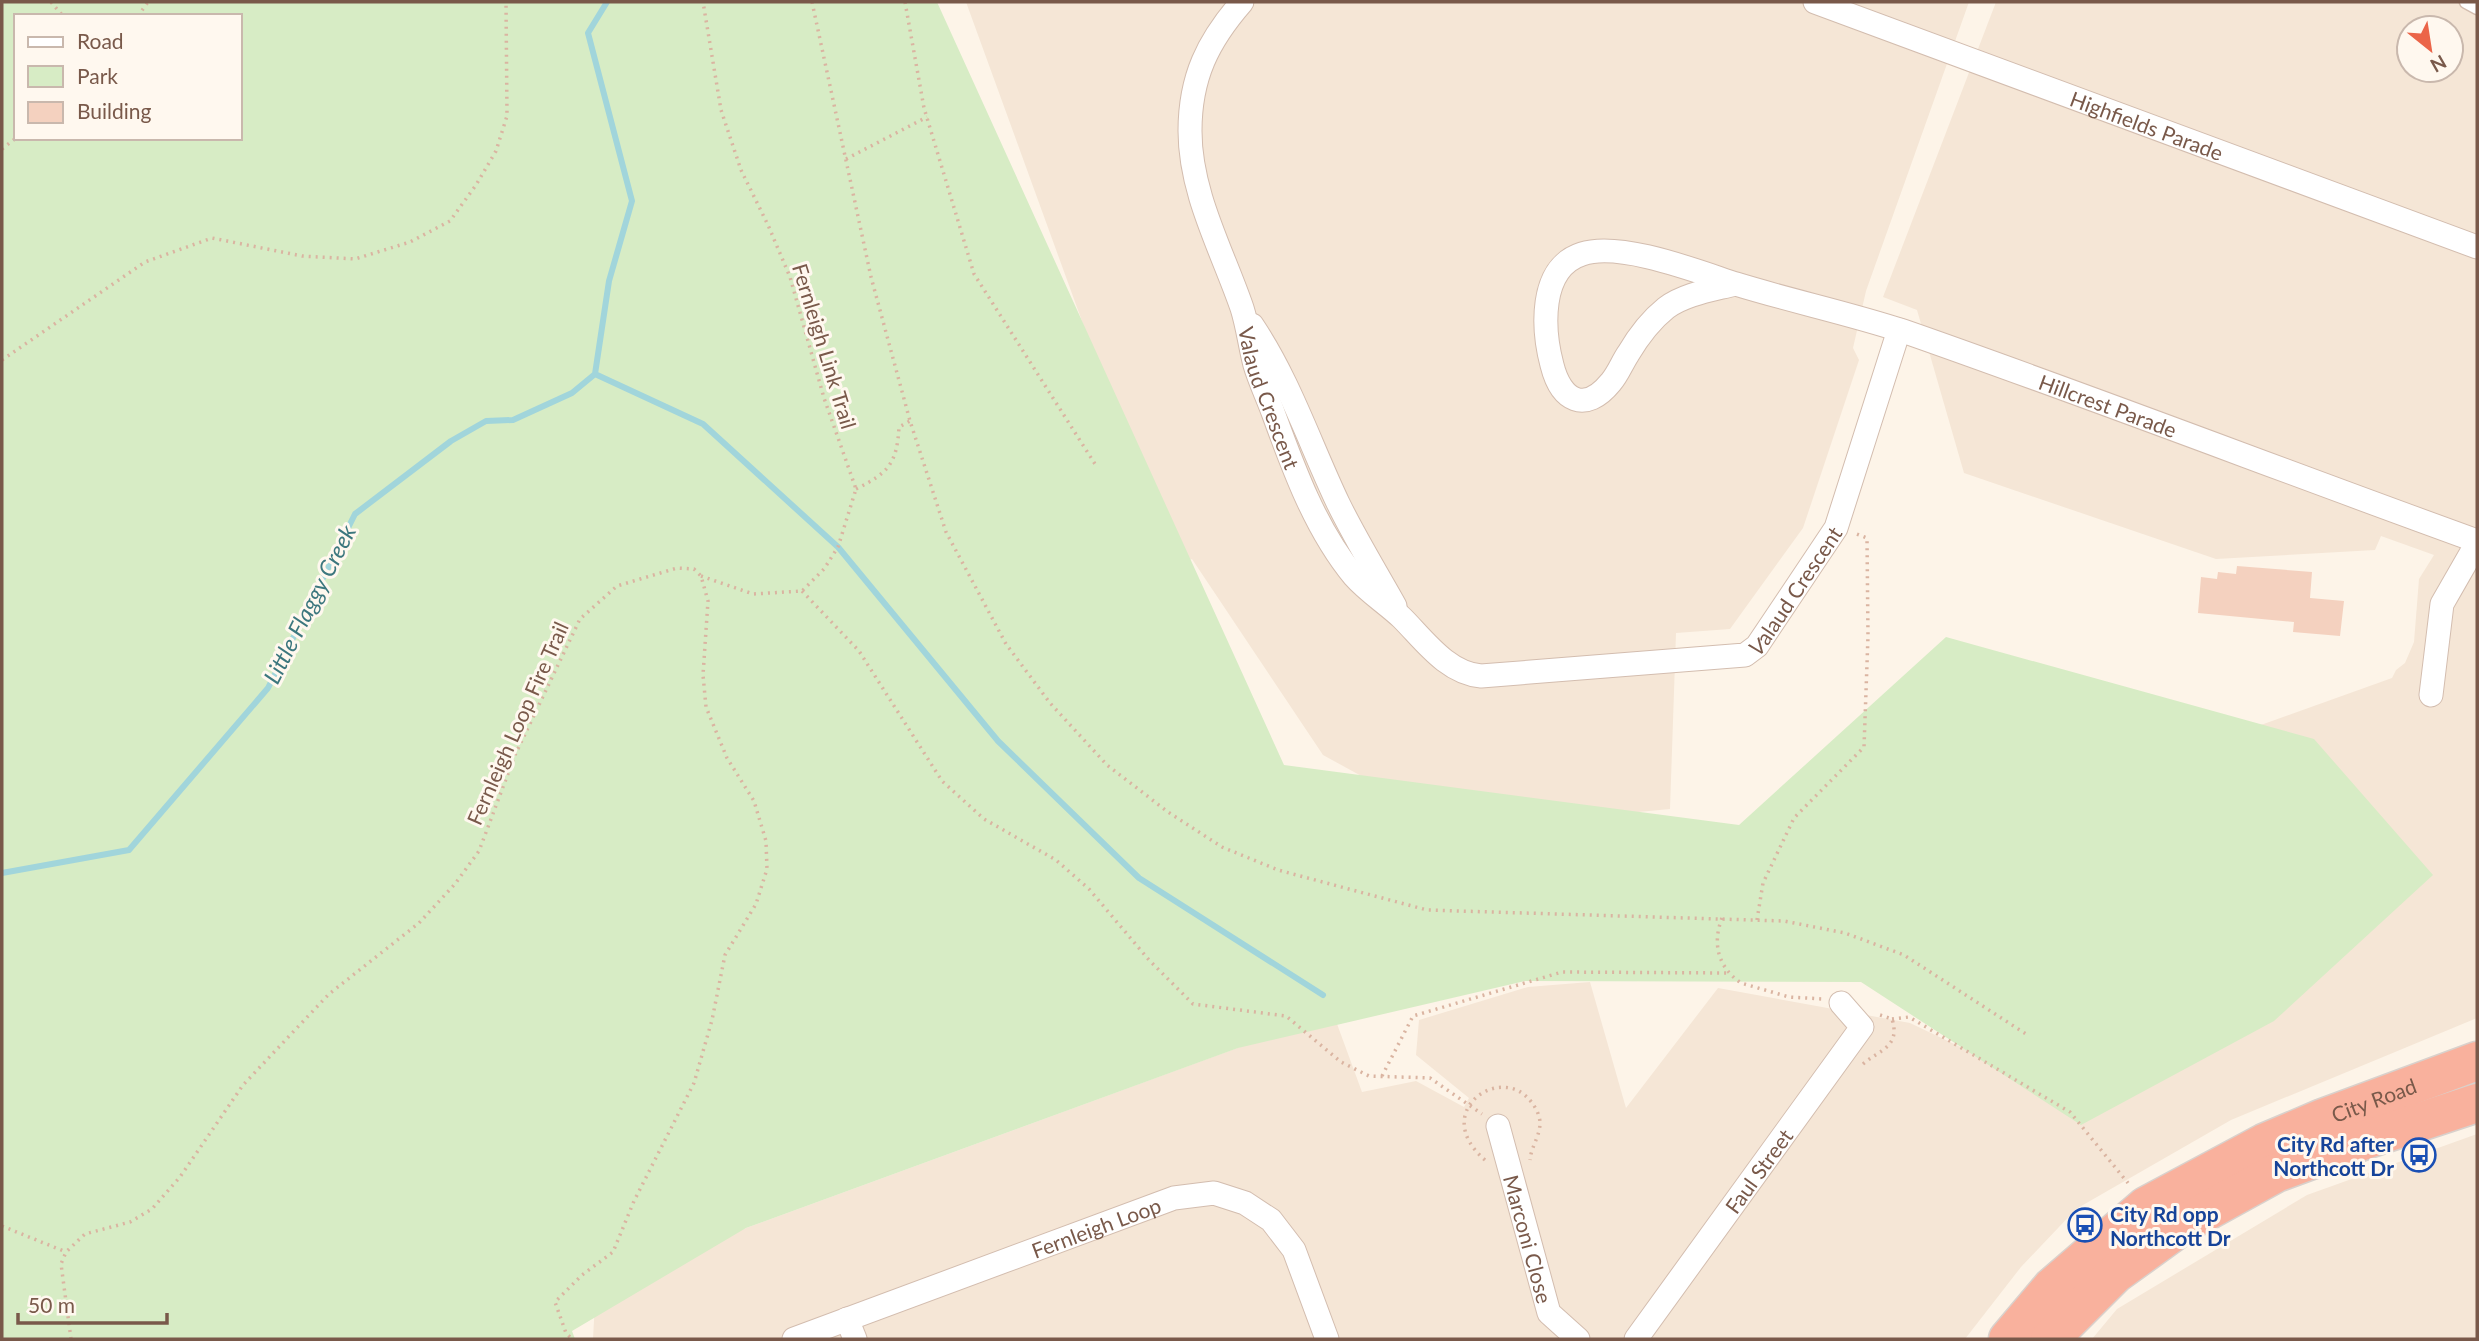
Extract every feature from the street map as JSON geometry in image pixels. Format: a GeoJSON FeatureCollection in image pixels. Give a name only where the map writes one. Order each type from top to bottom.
{"type":"FeatureCollection","features":[{"type":"Feature","properties":{"kind":"highway","name":"City Road"},"geometry":{"type":"LineString","coordinates":[[2008,1339],[2052,1287],[2146,1206],[2264,1143],[2323,1118],[2477,1061]]}},
{"type":"Feature","properties":{"kind":"highway","name":"City Road"},"geometry":{"type":"LineString","coordinates":[[2066,1330],[2115,1274],[2188,1222],[2276,1173],[2477,1103]]}},
{"type":"Feature","properties":{"kind":"street","name":"Valaud Crescent"},"geometry":{"type":"LineString","coordinates":[[1242,2],[1221,27],[1201,61],[1193,95],[1190,130],[1198,191],[1243,311],[1266,346],[1339,504],[1400,616],[1426,645],[1462,673],[1481,676],[1745,656],[1756,646],[1836,528],[1899,330]]}},
{"type":"Feature","properties":{"kind":"street","name":"Highfields Parade"},"geometry":{"type":"LineString","coordinates":[[1815,2],[2477,247]]}},
{"type":"Feature","properties":{"kind":"street","name":"Hillcrest Parade"},"geometry":{"type":"LineString","coordinates":[[1735,284],[1682,299],[1668,307],[1641,335],[1609,385],[1595,395],[1577,401],[1569,398],[1561,389],[1551,364],[1547,337],[1548,293],[1556,274],[1581,254],[1600,251],[1634,255],[1688,267],[1735,284],[1899,330],[2477,542],[2442,604],[2431,695]]}},
{"type":"Feature","properties":{"kind":"street","name":"Faul Street"},"geometry":{"type":"LineString","coordinates":[[1636,1339],[1862,1027],[1841,1003]]}},
{"type":"Feature","properties":{"kind":"street","name":"Marconi Close"},"geometry":{"type":"LineString","coordinates":[[1498,1126],[1549,1313],[1578,1339]]}},
{"type":"Feature","properties":{"kind":"street","name":"Fernleigh Loop"},"geometry":{"type":"LineString","coordinates":[[794,1339],[851,1329],[1174,1198],[1214,1193],[1245,1203],[1271,1220],[1294,1250],[1326,1339]]}},
{"type":"Feature","properties":{"kind":"lane"},"geometry":{"type":"LineString","coordinates":[[2466,2],[2477,8]]}},
{"type":"Feature","properties":{"kind":"path"},"geometry":{"type":"LineString","coordinates":[[2,360],[145,262],[212,238],[302,256],[355,259],[410,242],[450,221],[477,186],[496,151],[507,116],[506,2]]}},
{"type":"Feature","properties":{"kind":"path","name":"Fernleigh Link Trail"},"geometry":{"type":"LineString","coordinates":[[703,2],[721,110],[741,170],[790,277],[824,398],[856,489]]}},
{"type":"Feature","properties":{"kind":"path"},"geometry":{"type":"LineString","coordinates":[[812,2],[871,277],[910,421],[946,532],[1006,644],[1050,703],[1107,765],[1168,812],[1222,847],[1278,870],[1427,910],[1784,921],[1845,933],[1904,955],[2026,1034]]}},
{"type":"Feature","properties":{"kind":"path"},"geometry":{"type":"LineString","coordinates":[[905,2],[927,117],[974,274],[1095,464]]}},
{"type":"Feature","properties":{"kind":"path"},"geometry":{"type":"LineString","coordinates":[[846,159],[927,117]]}},
{"type":"Feature","properties":{"kind":"path"},"geometry":{"type":"LineString","coordinates":[[701,576],[753,594],[802,591],[824,569],[838,547],[856,489],[880,477],[898,450],[899,427],[910,421]]}},
{"type":"Feature","properties":{"kind":"path"},"geometry":{"type":"LineString","coordinates":[[1757,920],[1763,883],[1794,818],[1864,747],[1868,636],[1867,538],[1836,528]]}},
{"type":"Feature","properties":{"kind":"path","name":"Fernleigh Loop Fire Trail"},"geometry":{"type":"LineString","coordinates":[[66,1252],[85,1234],[130,1222],[152,1209],[180,1178],[243,1085],[329,995],[419,923],[455,884],[479,851],[516,755],[580,619],[617,586],[677,568],[694,569],[701,576]]}},
{"type":"Feature","properties":{"kind":"path"},"geometry":{"type":"LineString","coordinates":[[572,1339],[566,1333],[555,1302],[582,1275],[613,1252],[634,1201],[694,1083],[712,1020],[725,955],[756,904],[767,869],[766,841],[754,801],[727,758],[706,707],[703,675],[708,601],[701,576]]}},
{"type":"Feature","properties":{"kind":"path"},"geometry":{"type":"LineString","coordinates":[[802,591],[859,651],[942,781],[984,819],[1056,860],[1089,889],[1149,960],[1193,1004],[1286,1016],[1341,1062],[1369,1076],[1430,1077],[1498,1126]]}},
{"type":"Feature","properties":{"kind":"path"},"geometry":{"type":"LineString","coordinates":[[1722,918],[1716,942],[1720,959],[1728,973],[1741,983],[1789,997],[1827,999],[1841,1003]]}},
{"type":"Feature","properties":{"kind":"path"},"geometry":{"type":"LineString","coordinates":[[1382,1076],[1413,1016],[1562,972],[1728,973]]}},
{"type":"Feature","properties":{"kind":"path"},"geometry":{"type":"LineString","coordinates":[[1892,1019],[1909,1017],[2070,1112],[2146,1206]]}},
{"type":"Feature","properties":{"kind":"path"},"geometry":{"type":"LineString","coordinates":[[2,1226],[66,1252],[61,1264],[71,1339]]}},
{"type":"Feature","properties":{"kind":"shaded area"},"geometry":{"type":"Polygon","coordinates":[[[966,2],[1969,2],[1866,291],[1853,348],[1859,360],[1803,528],[1730,629],[1676,633],[1670,809],[1458,829],[1323,755],[1192,559],[1171,566],[966,2]]]}},
{"type":"Feature","properties":{"kind":"shaded area"},"geometry":{"type":"Polygon","coordinates":[[[1996,2],[2477,2],[2477,1018],[2231,1120],[2076,1209],[2021,1267],[1965,1339],[593,1339],[596,1283],[1333,1013],[1362,1092],[1416,1081],[1464,1107],[1469,1098],[1416,1055],[1419,1020],[1528,987],[1590,982],[1626,1108],[1718,988],[1910,1023],[2013,1072],[2247,730],[2392,678],[2396,670],[2405,663],[2414,642],[2419,579],[2434,555],[2381,536],[2375,550],[2216,559],[1964,473],[1917,310],[1883,297],[1996,2]]]}},
{"type":"Feature","properties":{"kind":"shaded area"},"geometry":{"type":"Polygon","coordinates":[[[2477,1134],[2477,1339],[2092,1339],[2117,1309],[2307,1195],[2477,1134]]]}},
{"type":"Feature","properties":{"kind":"green space"},"geometry":{"type":"Polygon","coordinates":[[[2,2],[937,2],[1284,765],[1739,825],[1946,637],[2314,739],[2433,875],[2274,1021],[2081,1125],[1861,982],[1525,981],[1238,1048],[746,1228],[572,1331],[575,1339],[2,1339],[2,2]]]}},
{"type":"Feature","properties":{"kind":"building"},"geometry":{"type":"Polygon","coordinates":[[[2237,566],[2312,572],[2310,598],[2344,601],[2340,636],[2293,632],[2294,622],[2198,613],[2201,577],[2217,579],[2218,572],[2236,574],[2237,566]]]}},
{"type":"Feature","properties":{"kind":"waterway","name":"Little Flaggy Creek"},"geometry":{"type":"LineString","coordinates":[[2,873],[129,850],[268,688],[355,514],[451,441],[486,421],[513,420],[572,393],[595,374],[609,281],[632,201],[588,33],[607,2]]}},
{"type":"Feature","properties":{"kind":"waterway"},"geometry":{"type":"LineString","coordinates":[[595,374],[703,424],[838,547],[998,741],[1139,878],[1323,995]]}},
{"type":"Feature","properties":{"kind":"place","name":"City Rd after Northcott Dr"},"geometry":{"type":"Point","coordinates":[2419,1155]}},
{"type":"Feature","properties":{"kind":"place","name":"City Rd opp Northcott Dr"},"geometry":{"type":"Point","coordinates":[2085,1225]}}]}
